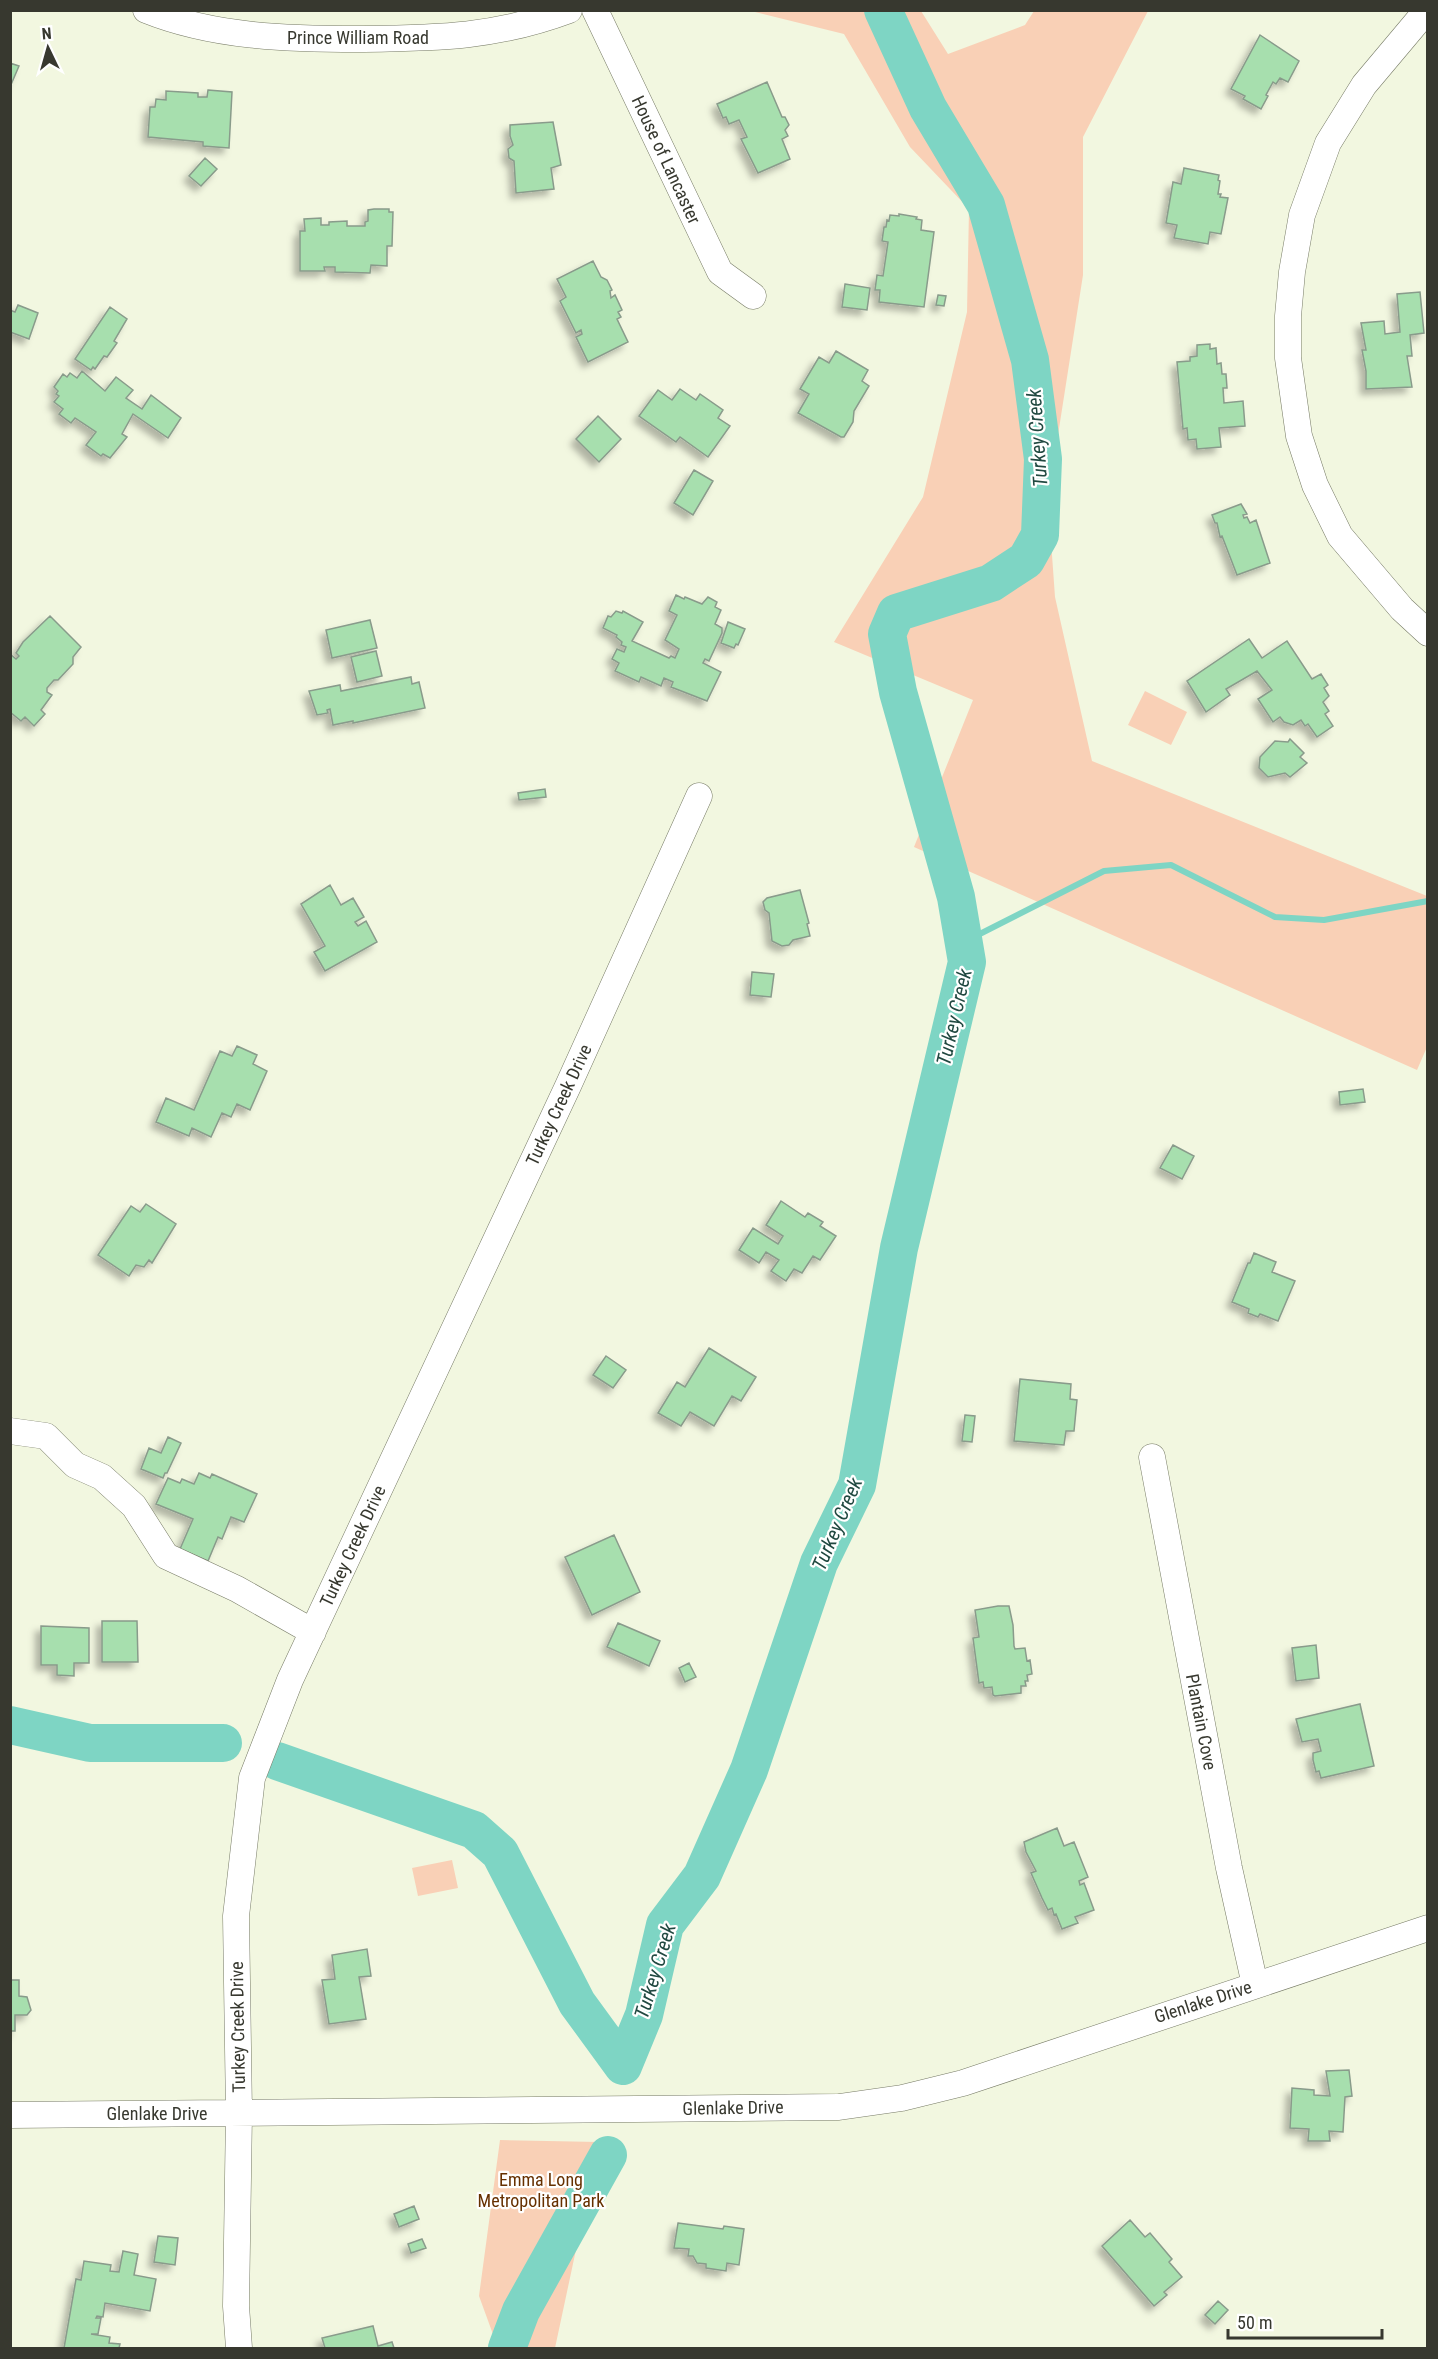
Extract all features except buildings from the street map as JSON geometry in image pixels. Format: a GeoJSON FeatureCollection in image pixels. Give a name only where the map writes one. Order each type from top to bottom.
{"type":"FeatureCollection","features":[{"type":"Feature","properties":{"kind":"street","name":"Prince William Road"},"geometry":{"type":"LineString","coordinates":[[146,10],[164,18],[226,32],[291,39],[441,39],[486,34],[538,22],[569,10]]}},
{"type":"Feature","properties":{"kind":"street","name":"House of Lancaster"},"geometry":{"type":"LineString","coordinates":[[595,10],[720,272],[753,296]]}},
{"type":"Feature","properties":{"kind":"street"},"geometry":{"type":"LineString","coordinates":[[1427,10],[1364,85],[1328,143],[1302,215],[1292,272],[1288,358],[1299,436],[1315,485],[1340,536],[1402,609],[1428,633]]}},
{"type":"Feature","properties":{"kind":"street","name":"Turkey Creek Drive"},"geometry":{"type":"LineString","coordinates":[[239,2349],[236,2306],[239,2113],[236,1916],[252,1778],[285,1692],[559,1107],[699,796]]}},
{"type":"Feature","properties":{"kind":"street"},"geometry":{"type":"LineString","coordinates":[[10,1431],[46,1436],[75,1465],[102,1477],[134,1506],[166,1556],[237,1589],[313,1632]]}},
{"type":"Feature","properties":{"kind":"street","name":"Plantain Cove"},"geometry":{"type":"LineString","coordinates":[[1152,1457],[1229,1868],[1255,1985]]}},
{"type":"Feature","properties":{"kind":"street","name":"Glenlake Drive"},"geometry":{"type":"LineString","coordinates":[[10,2115],[839,2107],[902,2098],[963,2083],[1428,1928]]}},
{"type":"Feature","properties":{"kind":"green space"},"geometry":{"type":"Polygon","coordinates":[[[751,11],[921,11],[948,54],[1025,25],[1034,11],[1148,11],[1083,137],[1083,275],[1048,499],[1055,597],[1092,761],[1427,896],[1427,1047],[1417,1070],[914,847],[973,700],[834,642],[923,497],[967,312],[969,209],[910,147],[844,34],[751,11]]]}},
{"type":"Feature","properties":{"kind":"green space"},"geometry":{"type":"Polygon","coordinates":[[[1145,691],[1187,712],[1171,745],[1128,725],[1145,691]]]}},
{"type":"Feature","properties":{"kind":"green space"},"geometry":{"type":"Polygon","coordinates":[[[452,1860],[458,1888],[418,1896],[412,1868],[452,1860]]]}},
{"type":"Feature","properties":{"kind":"green space","name":"Emma Long Metropolitan Park"},"geometry":{"type":"Polygon","coordinates":[[[500,2140],[599,2142],[555,2348],[498,2348],[479,2296],[500,2140]]]}},
{"type":"Feature","properties":{"kind":"waterway","name":"Turkey Creek"},"geometry":{"type":"LineString","coordinates":[[623,2066],[644,2015],[665,1925],[702,1876],[749,1770],[819,1563],[857,1485],[899,1248],[967,962],[956,897],[898,692],[887,634],[896,613],[991,583],[1026,560],[1040,535],[1043,459],[1030,360],[986,205],[928,108],[883,10]]}},
{"type":"Feature","properties":{"kind":"waterway"},"geometry":{"type":"LineString","coordinates":[[964,942],[1104,871],[1171,865],[1275,917],[1324,920],[1428,901]]}},
{"type":"Feature","properties":{"kind":"waterway"},"geometry":{"type":"LineString","coordinates":[[10,1725],[90,1743],[223,1743]]}},
{"type":"Feature","properties":{"kind":"waterway"},"geometry":{"type":"LineString","coordinates":[[277,1761],[474,1830],[500,1853],[577,2003],[623,2066]]}},
{"type":"Feature","properties":{"kind":"waterway","name":"Turkey Creek"},"geometry":{"type":"LineString","coordinates":[[507,2348],[521,2311],[608,2155]]}}]}
